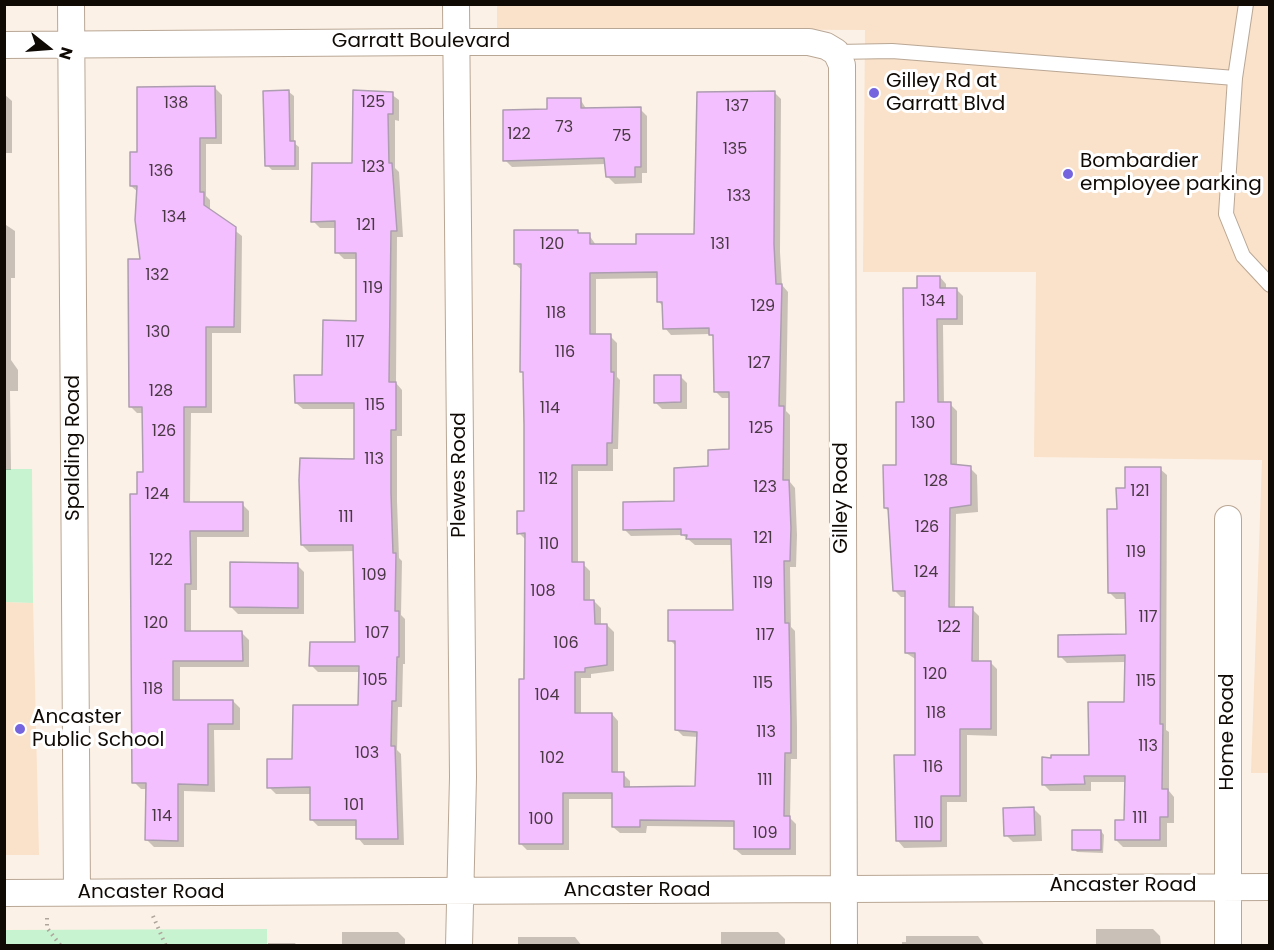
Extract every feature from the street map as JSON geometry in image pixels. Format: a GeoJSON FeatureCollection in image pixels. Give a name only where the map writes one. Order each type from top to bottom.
{"type":"FeatureCollection","features":[{"type":"Feature","properties":{"kind":"street","name":"Spalding Road"},"geometry":{"type":"LineString","coordinates":[[71,4],[77,892]]}},
{"type":"Feature","properties":{"kind":"street","name":"Plewes Road"},"geometry":{"type":"LineString","coordinates":[[456,4],[463,777],[459,945]]}},
{"type":"Feature","properties":{"kind":"street","name":"Garratt Boulevard"},"geometry":{"type":"LineString","coordinates":[[4,45],[809,42],[826,46],[836,52]]}},
{"type":"Feature","properties":{"kind":"street","name":"Gilley Road"},"geometry":{"type":"LineString","coordinates":[[836,52],[842,65],[844,945]]}},
{"type":"Feature","properties":{"kind":"street","name":"Home Road"},"geometry":{"type":"LineString","coordinates":[[1228,519],[1228,945]]}},
{"type":"Feature","properties":{"kind":"street","name":"Ancaster Road"},"geometry":{"type":"LineString","coordinates":[[4,893],[1269,886]]}},
{"type":"Feature","properties":{"kind":"lane"},"geometry":{"type":"LineString","coordinates":[[1246,4],[1235,78],[1226,214],[1244,256],[1269,285]]}},
{"type":"Feature","properties":{"kind":"lane"},"geometry":{"type":"LineString","coordinates":[[836,52],[892,51],[1235,78]]}},
{"type":"Feature","properties":{"kind":"path"},"geometry":{"type":"LineString","coordinates":[[46,894],[47,928],[61,945]]}},
{"type":"Feature","properties":{"kind":"shaded area","name":"Bombardier employee parking"},"geometry":{"type":"Polygon","coordinates":[[[497,4],[1269,5],[1269,773],[1251,773],[1262,460],[1034,457],[1036,272],[863,272],[865,30],[497,28],[497,4]]]}},
{"type":"Feature","properties":{"kind":"shaded area","name":"Ancaster Public School"},"geometry":{"type":"Polygon","coordinates":[[[5,602],[33,603],[39,855],[5,855],[5,602]]]}},
{"type":"Feature","properties":{"kind":"green space"},"geometry":{"type":"Polygon","coordinates":[[[5,469],[32,469],[33,603],[5,602],[5,469]]]}},
{"type":"Feature","properties":{"kind":"green space"},"geometry":{"type":"Polygon","coordinates":[[[267,929],[267,945],[5,945],[5,930],[267,929]]]}},
{"type":"Feature","properties":{"kind":"building"},"geometry":{"type":"Polygon","coordinates":[[[215,86],[216,138],[200,138],[200,192],[204,192],[204,205],[236,227],[234,327],[206,327],[206,407],[184,407],[184,502],[243,502],[243,531],[190,531],[191,584],[185,584],[185,631],[242,631],[243,661],[173,661],[173,700],[233,700],[233,724],[208,724],[208,785],[178,784],[178,841],[145,840],[146,783],[132,783],[130,494],[137,494],[137,472],[143,472],[142,407],[129,407],[128,259],[140,259],[135,220],[137,186],[130,186],[130,152],[137,152],[137,87],[215,86]]]}},
{"type":"Feature","properties":{"kind":"building"},"geometry":{"type":"Polygon","coordinates":[[[289,90],[290,141],[295,141],[295,166],[265,166],[263,91],[289,90]]]}},
{"type":"Feature","properties":{"kind":"building"},"geometry":{"type":"Polygon","coordinates":[[[353,90],[393,92],[393,114],[388,114],[389,163],[392,163],[397,231],[391,231],[389,382],[396,382],[396,430],[391,430],[391,493],[393,553],[396,553],[395,611],[399,611],[399,657],[397,657],[396,701],[392,701],[391,746],[395,746],[398,839],[356,839],[356,820],[310,820],[310,787],[267,788],[267,759],[292,759],[293,705],[358,705],[359,666],[309,666],[310,642],[355,642],[353,545],[301,545],[299,480],[300,458],[354,459],[354,403],[295,403],[294,375],[322,375],[323,320],[356,321],[356,253],[335,253],[335,221],[311,222],[312,163],[352,163],[353,90]]]}},
{"type":"Feature","properties":{"kind":"building"},"geometry":{"type":"Polygon","coordinates":[[[775,91],[774,244],[776,284],[782,284],[779,406],[784,406],[783,480],[789,480],[791,528],[790,561],[784,561],[785,623],[789,623],[791,753],[785,753],[784,816],[790,816],[790,849],[734,849],[734,821],[640,820],[640,827],[612,827],[612,793],[563,793],[563,844],[519,844],[519,679],[524,679],[525,533],[517,534],[517,511],[524,511],[524,425],[523,372],[520,372],[521,264],[514,264],[514,230],[578,230],[578,233],[590,233],[590,244],[636,244],[636,234],[694,234],[697,92],[775,91]],[[657,272],[590,273],[590,334],[611,334],[611,372],[614,372],[612,443],[607,443],[607,465],[572,465],[572,562],[584,562],[584,600],[594,600],[595,624],[607,624],[607,665],[585,668],[585,672],[575,672],[575,713],[612,713],[612,772],[624,772],[624,787],[695,786],[697,732],[675,730],[675,641],[668,641],[668,610],[733,610],[731,539],[686,539],[687,535],[681,535],[681,529],[623,530],[623,502],[674,501],[674,468],[708,466],[708,450],[729,449],[729,392],[714,392],[713,335],[709,335],[709,328],[663,329],[662,302],[657,302],[657,272]]]}},
{"type":"Feature","properties":{"kind":"building"},"geometry":{"type":"Polygon","coordinates":[[[547,98],[581,98],[581,108],[641,107],[641,167],[635,167],[635,177],[606,177],[604,158],[503,161],[503,110],[547,109],[547,98]]]}},
{"type":"Feature","properties":{"kind":"building"},"geometry":{"type":"Polygon","coordinates":[[[917,276],[940,276],[940,288],[957,288],[957,319],[937,319],[938,402],[951,402],[951,464],[971,466],[971,505],[950,508],[949,607],[973,607],[972,661],[991,661],[991,729],[960,729],[960,796],[941,796],[941,841],[896,841],[894,755],[915,755],[915,653],[905,653],[905,591],[893,591],[888,508],[884,508],[883,465],[896,465],[896,402],[904,402],[903,288],[917,288],[917,276]]]}},
{"type":"Feature","properties":{"kind":"building"},"geometry":{"type":"Polygon","coordinates":[[[654,375],[681,375],[681,402],[654,403],[654,375]]]}},
{"type":"Feature","properties":{"kind":"building"},"geometry":{"type":"Polygon","coordinates":[[[1125,467],[1161,467],[1160,724],[1163,724],[1162,789],[1168,789],[1168,817],[1160,817],[1160,840],[1115,840],[1115,820],[1124,820],[1125,776],[1084,776],[1085,784],[1042,785],[1042,757],[1089,755],[1088,702],[1124,702],[1125,655],[1058,657],[1058,635],[1126,634],[1125,593],[1108,593],[1107,509],[1117,509],[1116,488],[1125,488],[1125,467]]]}},
{"type":"Feature","properties":{"kind":"building"},"geometry":{"type":"Polygon","coordinates":[[[230,562],[298,563],[298,608],[230,607],[230,562]]]}},
{"type":"Feature","properties":{"kind":"building"},"geometry":{"type":"Polygon","coordinates":[[[1034,807],[1035,835],[1004,836],[1003,808],[1034,807]]]}},
{"type":"Feature","properties":{"kind":"building"},"geometry":{"type":"Polygon","coordinates":[[[1072,830],[1101,830],[1101,850],[1072,850],[1072,830]]]}},
{"type":"Feature","properties":{"kind":"place","name":"Gilley Rd at Garratt Blvd"},"geometry":{"type":"Point","coordinates":[874,93]}},
{"type":"Feature","properties":{"kind":"place","name":"Bombardier employee parking"},"geometry":{"type":"Point","coordinates":[1068,174]}},
{"type":"Feature","properties":{"kind":"place","name":"Ancaster Public School"},"geometry":{"type":"Point","coordinates":[20,729]}}]}
